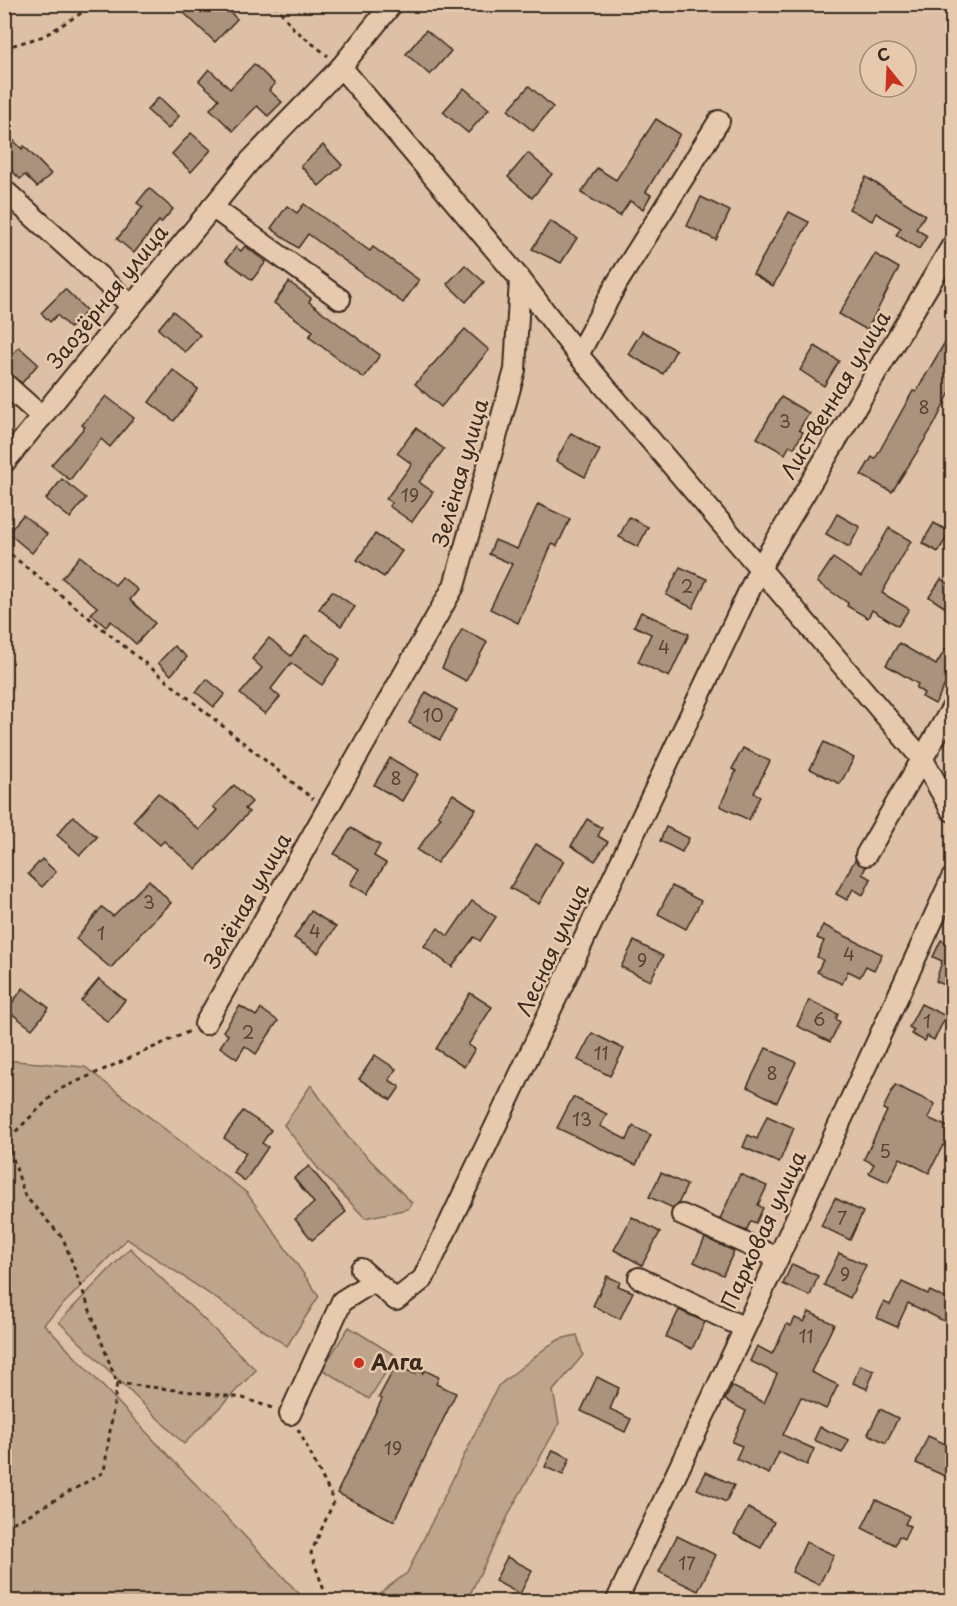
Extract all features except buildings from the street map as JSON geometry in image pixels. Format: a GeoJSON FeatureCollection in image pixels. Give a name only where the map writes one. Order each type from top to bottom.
{"type":"FeatureCollection","features":[{"type":"Feature","properties":{"kind":"street"},"geometry":{"type":"LineString","coordinates":[[392,4],[340,67],[520,279],[578,354],[923,760],[952,811]]}},
{"type":"Feature","properties":{"kind":"street","name":"Заозёрная улица"},"geometry":{"type":"LineString","coordinates":[[4,463],[249,161],[340,67]]}},
{"type":"Feature","properties":{"kind":"street"},"geometry":{"type":"LineString","coordinates":[[578,354],[617,283],[719,121]]}},
{"type":"Feature","properties":{"kind":"street"},"geometry":{"type":"LineString","coordinates":[[4,190],[132,306]]}},
{"type":"Feature","properties":{"kind":"street"},"geometry":{"type":"LineString","coordinates":[[212,207],[340,299]]}},
{"type":"Feature","properties":{"kind":"street","name":"Лиственная улица"},"geometry":{"type":"LineString","coordinates":[[760,568],[952,246]]}},
{"type":"Feature","properties":{"kind":"street","name":"Зелёная улица"},"geometry":{"type":"LineString","coordinates":[[205,1024],[454,586],[515,370],[520,279]]}},
{"type":"Feature","properties":{"kind":"street"},"geometry":{"type":"LineString","coordinates":[[4,383],[42,417]]}},
{"type":"Feature","properties":{"kind":"street","name":"Лесная улица"},"geometry":{"type":"LineString","coordinates":[[290,1414],[342,1301],[367,1275],[396,1300],[423,1279],[760,568]]}},
{"type":"Feature","properties":{"kind":"street"},"geometry":{"type":"LineString","coordinates":[[866,855],[952,708]]}},
{"type":"Feature","properties":{"kind":"street","name":"Парковая улица"},"geometry":{"type":"LineString","coordinates":[[616,1602],[778,1258],[952,878]]}},
{"type":"Feature","properties":{"kind":"street"},"geometry":{"type":"LineString","coordinates":[[682,1215],[778,1258]]}},
{"type":"Feature","properties":{"kind":"street"},"geometry":{"type":"LineString","coordinates":[[639,1278],[745,1328]]}},
{"type":"Feature","properties":{"kind":"path"},"geometry":{"type":"LineString","coordinates":[[4,48],[44,36],[96,4]]}},
{"type":"Feature","properties":{"kind":"path"},"geometry":{"type":"LineString","coordinates":[[275,4],[294,29],[340,67]]}},
{"type":"Feature","properties":{"kind":"path"},"geometry":{"type":"LineString","coordinates":[[4,549],[326,810]]}},
{"type":"Feature","properties":{"kind":"path"},"geometry":{"type":"LineString","coordinates":[[4,1526],[23,1518],[104,1472],[117,1383],[63,1238],[26,1197],[7,1140],[58,1090],[205,1024]]}},
{"type":"Feature","properties":{"kind":"path"},"geometry":{"type":"LineString","coordinates":[[117,1383],[243,1398],[290,1414],[334,1501],[311,1552],[328,1602]]}},
{"type":"Feature","properties":{"kind":"shaded area"},"geometry":{"type":"Polygon","coordinates":[[[4,1060],[85,1067],[247,1193],[319,1296],[287,1346],[127,1239],[44,1324],[306,1601],[5,1601],[4,1060]]]}},
{"type":"Feature","properties":{"kind":"shaded area"},"geometry":{"type":"Polygon","coordinates":[[[311,1085],[347,1136],[412,1203],[408,1209],[365,1218],[320,1171],[284,1125],[311,1085]]]}},
{"type":"Feature","properties":{"kind":"shaded area"},"geometry":{"type":"Polygon","coordinates":[[[130,1248],[256,1370],[184,1444],[59,1322],[130,1248]]]}},
{"type":"Feature","properties":{"kind":"shaded area","name":"Алга"},"geometry":{"type":"Polygon","coordinates":[[[349,1327],[396,1356],[369,1399],[322,1369],[349,1327]]]}},
{"type":"Feature","properties":{"kind":"shaded area"},"geometry":{"type":"Polygon","coordinates":[[[577,1335],[583,1355],[553,1391],[559,1423],[512,1508],[471,1592],[462,1601],[369,1601],[407,1573],[498,1386],[548,1346],[560,1339],[577,1335]]]}},
{"type":"Feature","properties":{"kind":"place","name":"Алга"},"geometry":{"type":"Point","coordinates":[359,1363]}}]}
